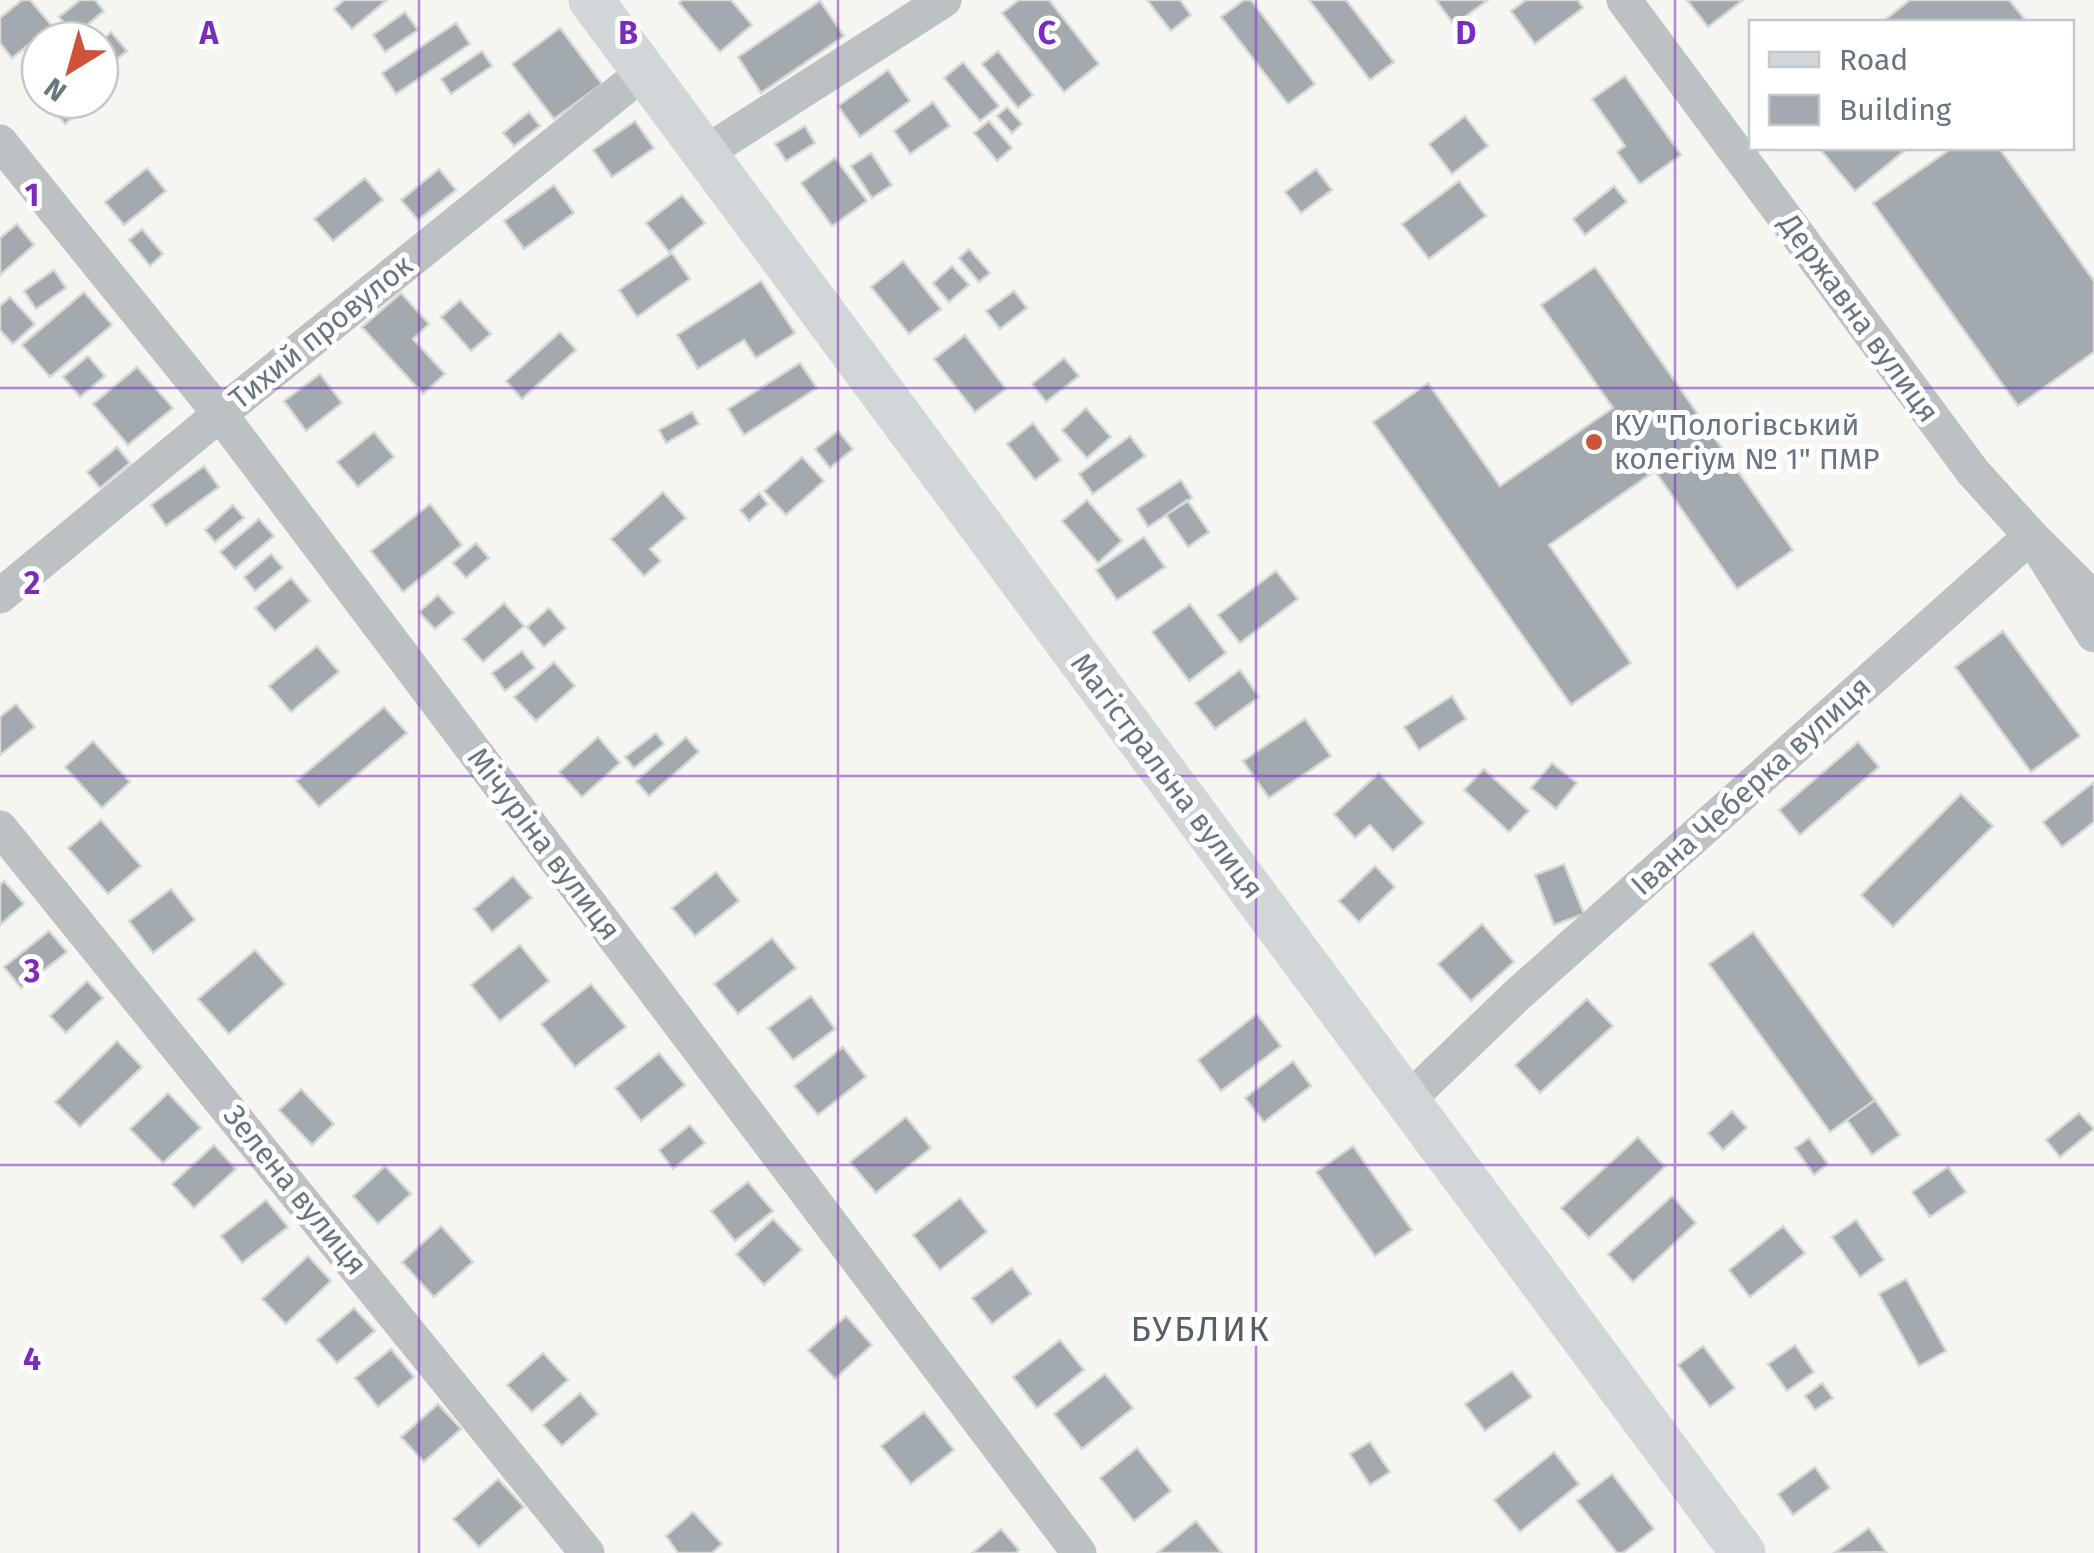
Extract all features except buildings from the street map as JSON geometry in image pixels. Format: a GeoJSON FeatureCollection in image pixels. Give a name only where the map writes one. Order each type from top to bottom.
{"type":"FeatureCollection","features":[{"type":"Feature","properties":{"kind":"main road","name":"Магістральна вулиця"},"geometry":{"type":"LineString","coordinates":[[591,0],[1743,1553]]}},
{"type":"Feature","properties":{"kind":"street"},"geometry":{"type":"LineString","coordinates":[[706,153],[944,0]]}},
{"type":"Feature","properties":{"kind":"street","name":"Державна вулиця"},"geometry":{"type":"LineString","coordinates":[[1624,0],[1973,472],[2031,536],[2094,635]]}},
{"type":"Feature","properties":{"kind":"street","name":"Тихий провулок"},"geometry":{"type":"LineString","coordinates":[[0,596],[645,72]]}},
{"type":"Feature","properties":{"kind":"street","name":"Мічуріна вулиця"},"geometry":{"type":"LineString","coordinates":[[0,142],[220,414],[1079,1553]]}},
{"type":"Feature","properties":{"kind":"street"},"geometry":{"type":"LineString","coordinates":[[2031,536],[2094,599]]}},
{"type":"Feature","properties":{"kind":"street","name":"Івана Чеберка вулиця"},"geometry":{"type":"LineString","coordinates":[[1408,1100],[1516,996],[2031,536]]}},
{"type":"Feature","properties":{"kind":"street","name":"Зелена вулиця"},"geometry":{"type":"LineString","coordinates":[[0,828],[586,1553]]}},
{"type":"Feature","properties":{"kind":"place","name":"КУ \"Пологівський колегіум № 1\" ПМР"},"geometry":{"type":"Point","coordinates":[1594,442]}},
{"type":"Feature","properties":{"kind":"district","name":"БУБЛИК"},"geometry":{"type":"Point","coordinates":[1201,1329]}}]}
